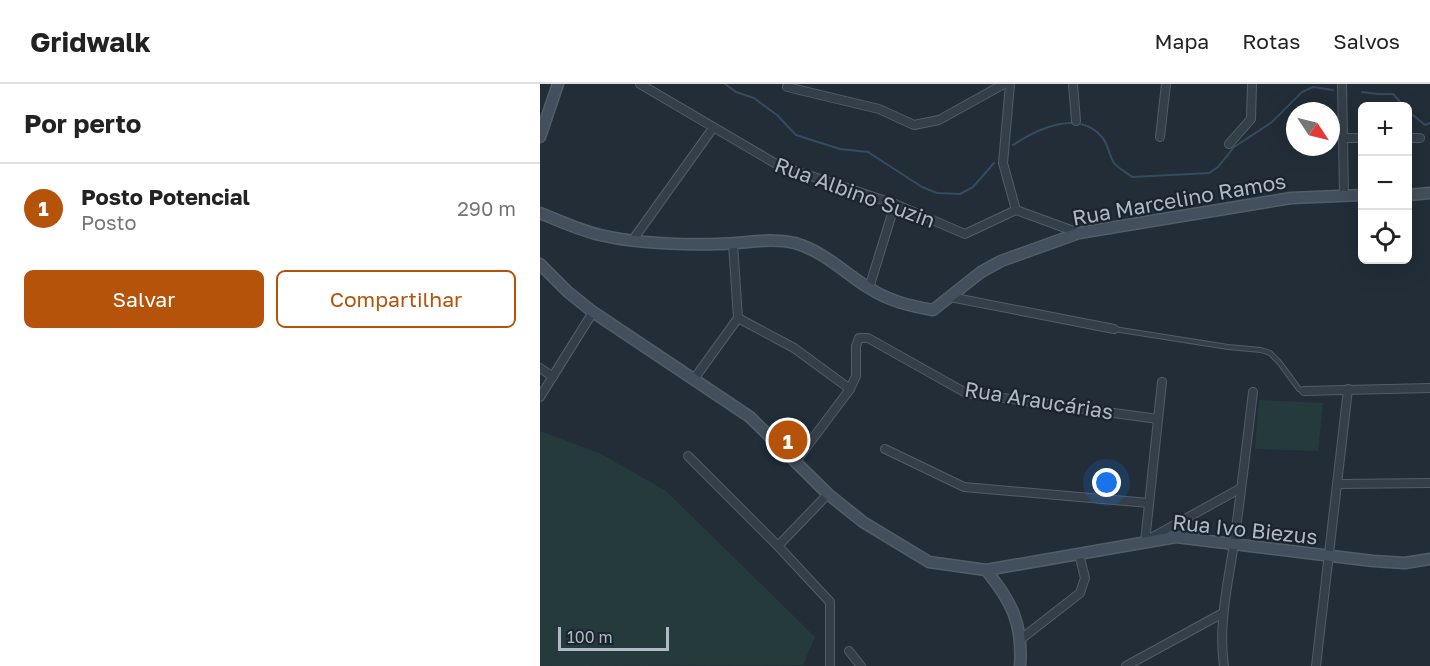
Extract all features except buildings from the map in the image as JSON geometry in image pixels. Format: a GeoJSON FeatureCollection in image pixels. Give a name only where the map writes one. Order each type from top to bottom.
{"type":"FeatureCollection","features":[{"type":"Feature","properties":{"kind":"main road"},"geometry":{"type":"LineString","coordinates":[[540,137],[558,84]]}},
{"type":"Feature","properties":{"kind":"main road"},"geometry":{"type":"LineString","coordinates":[[1412,195],[1430,193]]}},
{"type":"Feature","properties":{"kind":"main road","name":"Rua Marcelino Ramos"},"geometry":{"type":"LineString","coordinates":[[540,213],[599,234],[632,241],[680,245],[733,244],[767,240],[806,246],[891,301],[933,310],[981,273],[1001,261],[1079,233],[1291,198],[1358,195]]}},
{"type":"Feature","properties":{"kind":"main road","name":"Rua Ivo Biezus"},"geometry":{"type":"LineString","coordinates":[[540,264],[568,292],[593,312],[750,417],[828,494],[863,522],[929,562],[986,570],[1176,537],[1328,557],[1405,563],[1430,559]]}},
{"type":"Feature","properties":{"kind":"main road"},"geometry":{"type":"LineString","coordinates":[[986,570],[1006,595],[1017,619],[1021,639],[1018,664]]}},
{"type":"Feature","properties":{"kind":"street","name":"Rua Albino Suzin"},"geometry":{"type":"LineString","coordinates":[[640,84],[778,165],[896,204],[965,234],[1016,210]]}},
{"type":"Feature","properties":{"kind":"street"},"geometry":{"type":"LineString","coordinates":[[787,87],[879,109],[914,125],[939,120],[1004,84]]}},
{"type":"Feature","properties":{"kind":"street"},"geometry":{"type":"LineString","coordinates":[[1010,84],[1003,163],[1016,210],[1079,233]]}},
{"type":"Feature","properties":{"kind":"street"},"geometry":{"type":"LineString","coordinates":[[1073,84],[1076,121]]}},
{"type":"Feature","properties":{"kind":"street"},"geometry":{"type":"LineString","coordinates":[[1160,137],[1166,84]]}},
{"type":"Feature","properties":{"kind":"street"},"geometry":{"type":"LineString","coordinates":[[1229,144],[1251,119],[1252,84]]}},
{"type":"Feature","properties":{"kind":"street"},"geometry":{"type":"LineString","coordinates":[[1342,84],[1344,195]]}},
{"type":"Feature","properties":{"kind":"street"},"geometry":{"type":"LineString","coordinates":[[632,241],[713,128]]}},
{"type":"Feature","properties":{"kind":"street"},"geometry":{"type":"LineString","coordinates":[[1343,138],[1358,138]]}},
{"type":"Feature","properties":{"kind":"street"},"geometry":{"type":"LineString","coordinates":[[1412,138],[1420,138]]}},
{"type":"Feature","properties":{"kind":"street"},"geometry":{"type":"LineString","coordinates":[[869,288],[896,204]]}},
{"type":"Feature","properties":{"kind":"street"},"geometry":{"type":"LineString","coordinates":[[694,379],[738,318],[733,244]]}},
{"type":"Feature","properties":{"kind":"street"},"geometry":{"type":"LineString","coordinates":[[950,297],[1114,329]]}},
{"type":"Feature","properties":{"kind":"street"},"geometry":{"type":"LineString","coordinates":[[540,397],[593,312]]}},
{"type":"Feature","properties":{"kind":"street"},"geometry":{"type":"LineString","coordinates":[[738,318],[794,348],[849,389]]}},
{"type":"Feature","properties":{"kind":"street","name":"Rua Araucárias"},"geometry":{"type":"LineString","coordinates":[[796,461],[856,376],[856,346],[859,338],[868,338],[966,393],[1158,418]]}},
{"type":"Feature","properties":{"kind":"street"},"geometry":{"type":"LineString","coordinates":[[540,368],[553,377]]}},
{"type":"Feature","properties":{"kind":"street"},"geometry":{"type":"LineString","coordinates":[[1145,542],[1162,382]]}},
{"type":"Feature","properties":{"kind":"street"},"geometry":{"type":"LineString","coordinates":[[1304,391],[1430,388]]}},
{"type":"Feature","properties":{"kind":"street"},"geometry":{"type":"LineString","coordinates":[[1316,666],[1348,389]]}},
{"type":"Feature","properties":{"kind":"street"},"geometry":{"type":"LineString","coordinates":[[1224,666],[1223,613],[1253,392]]}},
{"type":"Feature","properties":{"kind":"street"},"geometry":{"type":"LineString","coordinates":[[885,449],[964,487],[1149,503]]}},
{"type":"Feature","properties":{"kind":"street"},"geometry":{"type":"LineString","coordinates":[[688,456],[830,602],[830,666]]}},
{"type":"Feature","properties":{"kind":"street"},"geometry":{"type":"LineString","coordinates":[[1337,484],[1430,483]]}},
{"type":"Feature","properties":{"kind":"street"},"geometry":{"type":"LineString","coordinates":[[1145,542],[1241,488]]}},
{"type":"Feature","properties":{"kind":"street"},"geometry":{"type":"LineString","coordinates":[[778,546],[828,494]]}},
{"type":"Feature","properties":{"kind":"street"},"geometry":{"type":"LineString","coordinates":[[1021,639],[1080,593],[1084,578],[1079,554]]}},
{"type":"Feature","properties":{"kind":"street"},"geometry":{"type":"LineString","coordinates":[[1126,666],[1223,613]]}},
{"type":"Feature","properties":{"kind":"street"},"geometry":{"type":"LineString","coordinates":[[849,651],[861,666]]}},
{"type":"Feature","properties":{"kind":"lane"},"geometry":{"type":"LineString","coordinates":[[1114,329],[1270,353],[1304,391]]}},
{"type":"Feature","properties":{"kind":"green space"},"geometry":{"type":"Polygon","coordinates":[[[1259,400],[1323,403],[1318,451],[1255,449],[1259,400]]]}},
{"type":"Feature","properties":{"kind":"green space"},"geometry":{"type":"Polygon","coordinates":[[[540,431],[601,454],[666,491],[815,637],[803,665],[540,666],[540,431]]]}},
{"type":"Feature","properties":{"kind":"waterway"},"geometry":{"type":"LineString","coordinates":[[725,84],[736,92],[754,98],[777,115],[796,135],[840,149],[868,152],[922,187],[937,193],[960,194],[973,187],[994,163]]}},
{"type":"Feature","properties":{"kind":"waterway"},"geometry":{"type":"LineString","coordinates":[[1013,145],[1057,124],[1081,124],[1102,137],[1114,163],[1132,177],[1209,173],[1218,167],[1234,147],[1272,122],[1302,92],[1313,87],[1333,90]]}},
{"type":"Feature","properties":{"kind":"waterway"},"geometry":{"type":"LineString","coordinates":[[1362,92],[1393,94],[1400,102]]}},
{"type":"Feature","properties":{"kind":"waterway"},"geometry":{"type":"LineString","coordinates":[[1412,114],[1425,125],[1430,123]]}},
{"type":"Feature","properties":{"kind":"place","name":"Posto Potencial"},"geometry":{"type":"Point","coordinates":[788,440]}}]}
